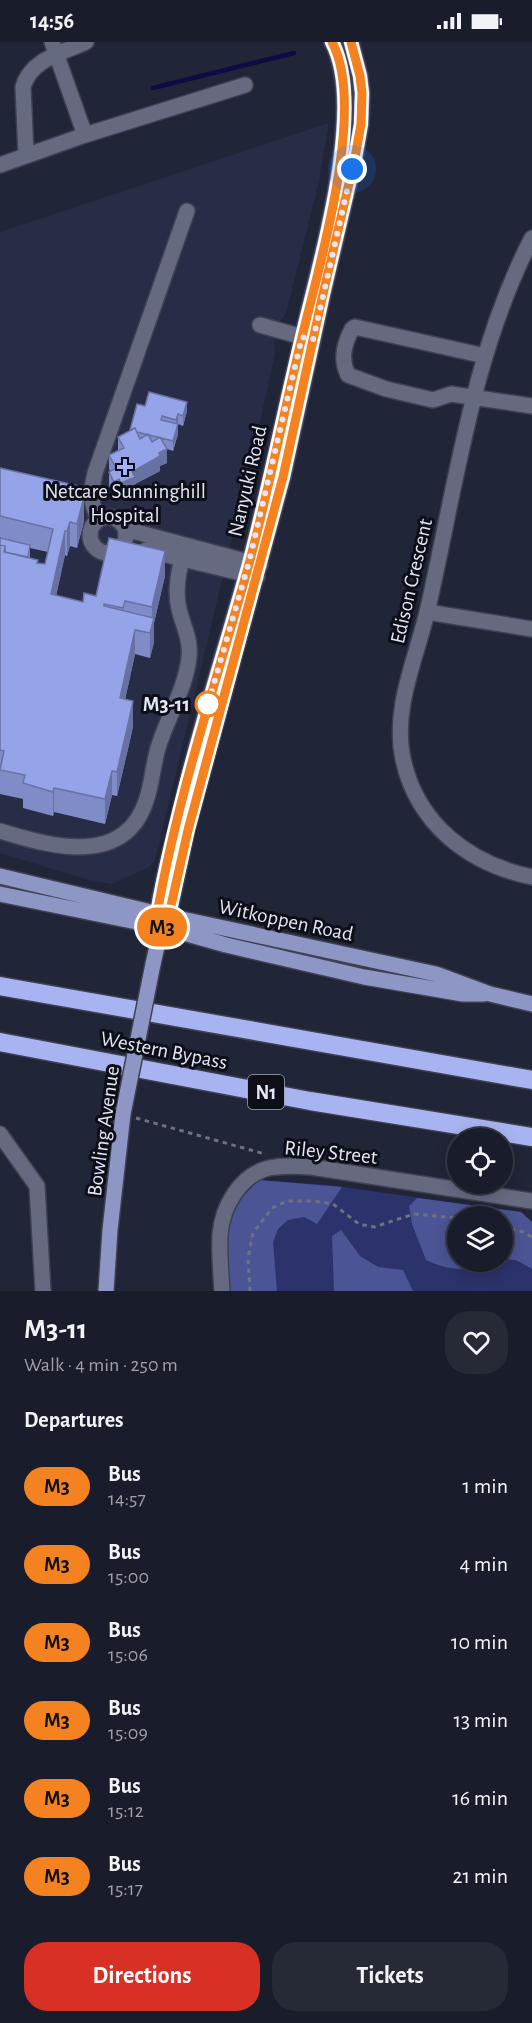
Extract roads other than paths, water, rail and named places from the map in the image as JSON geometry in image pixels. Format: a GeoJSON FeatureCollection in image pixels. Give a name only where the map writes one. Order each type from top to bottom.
{"type":"FeatureCollection","features":[{"type":"Feature","properties":{"kind":"highway","name":"Western Bypass"},"geometry":{"type":"LineString","coordinates":[[0,986],[532,1080]]}},
{"type":"Feature","properties":{"kind":"highway","name":"Western Bypass"},"geometry":{"type":"LineString","coordinates":[[0,1042],[310,1101],[532,1137]]}},
{"type":"Feature","properties":{"kind":"main road","name":"Nanyuki Road"},"geometry":{"type":"LineString","coordinates":[[307,338],[344,123],[344,85],[339,59],[332,42]]}},
{"type":"Feature","properties":{"kind":"main road","name":"Nanyuki Road"},"geometry":{"type":"LineString","coordinates":[[162,921],[202,725],[253,569],[307,338],[355,158],[361,124],[360,76],[351,42]]}},
{"type":"Feature","properties":{"kind":"main road","name":"Witkoppen Road"},"geometry":{"type":"LineString","coordinates":[[0,876],[162,921]]}},
{"type":"Feature","properties":{"kind":"main road","name":"Witkoppen Road"},"geometry":{"type":"LineString","coordinates":[[0,894],[162,921],[436,974],[490,994],[532,1004]]}},
{"type":"Feature","properties":{"kind":"main road","name":"Bowling Avenue"},"geometry":{"type":"LineString","coordinates":[[106,1291],[110,1230],[123,1114],[162,921]]}},
{"type":"Feature","properties":{"kind":"street"},"geometry":{"type":"LineString","coordinates":[[26,155],[23,87],[26,77],[55,48],[86,42]]}},
{"type":"Feature","properties":{"kind":"street"},"geometry":{"type":"LineString","coordinates":[[55,48],[85,135]]}},
{"type":"Feature","properties":{"kind":"street"},"geometry":{"type":"LineString","coordinates":[[0,165],[85,135],[245,85]]}},
{"type":"Feature","properties":{"kind":"street"},"geometry":{"type":"LineString","coordinates":[[99,519],[91,504],[95,473],[187,211]]}},
{"type":"Feature","properties":{"kind":"street","name":"Edison Crescent"},"geometry":{"type":"LineString","coordinates":[[532,238],[516,268],[494,323],[474,396],[427,612],[401,716],[400,742],[410,783],[422,808],[453,843],[494,865],[532,877]]}},
{"type":"Feature","properties":{"kind":"street"},"geometry":{"type":"LineString","coordinates":[[260,325],[307,338]]}},
{"type":"Feature","properties":{"kind":"street"},"geometry":{"type":"LineString","coordinates":[[485,356],[362,328],[351,328],[344,348],[345,368],[348,375],[360,381],[433,400],[451,394],[532,406]]}},
{"type":"Feature","properties":{"kind":"street"},"geometry":{"type":"LineString","coordinates":[[114,518],[121,522],[125,529],[123,545],[116,551],[107,552],[95,546],[90,534],[99,519],[114,518]]}},
{"type":"Feature","properties":{"kind":"street"},"geometry":{"type":"LineString","coordinates":[[125,529],[183,552]]}},
{"type":"Feature","properties":{"kind":"street"},"geometry":{"type":"LineString","coordinates":[[123,545],[183,552],[253,569]]}},
{"type":"Feature","properties":{"kind":"street"},"geometry":{"type":"LineString","coordinates":[[0,831],[51,846],[86,848],[116,838],[135,823],[146,801],[157,750],[186,673],[189,658],[188,636],[179,609],[177,594],[177,579],[183,552]]}},
{"type":"Feature","properties":{"kind":"street"},"geometry":{"type":"LineString","coordinates":[[427,612],[532,629]]}},
{"type":"Feature","properties":{"kind":"street"},"geometry":{"type":"LineString","coordinates":[[0,1134],[37,1186],[43,1291]]}},
{"type":"Feature","properties":{"kind":"street","name":"Riley Street"},"geometry":{"type":"LineString","coordinates":[[222,1291],[220,1237],[225,1210],[247,1179],[268,1168],[311,1167],[532,1201]]}},
{"type":"Feature","properties":{"kind":"waterway"},"geometry":{"type":"LineString","coordinates":[[153,88],[294,53]]}},
{"type":"Feature","properties":{"kind":"place","name":"Netcare Sunninghill Hospital"},"geometry":{"type":"Point","coordinates":[125,467]}},
{"type":"Feature","properties":{"kind":"place","name":"M3-11"},"geometry":{"type":"Point","coordinates":[208,704]}}]}
